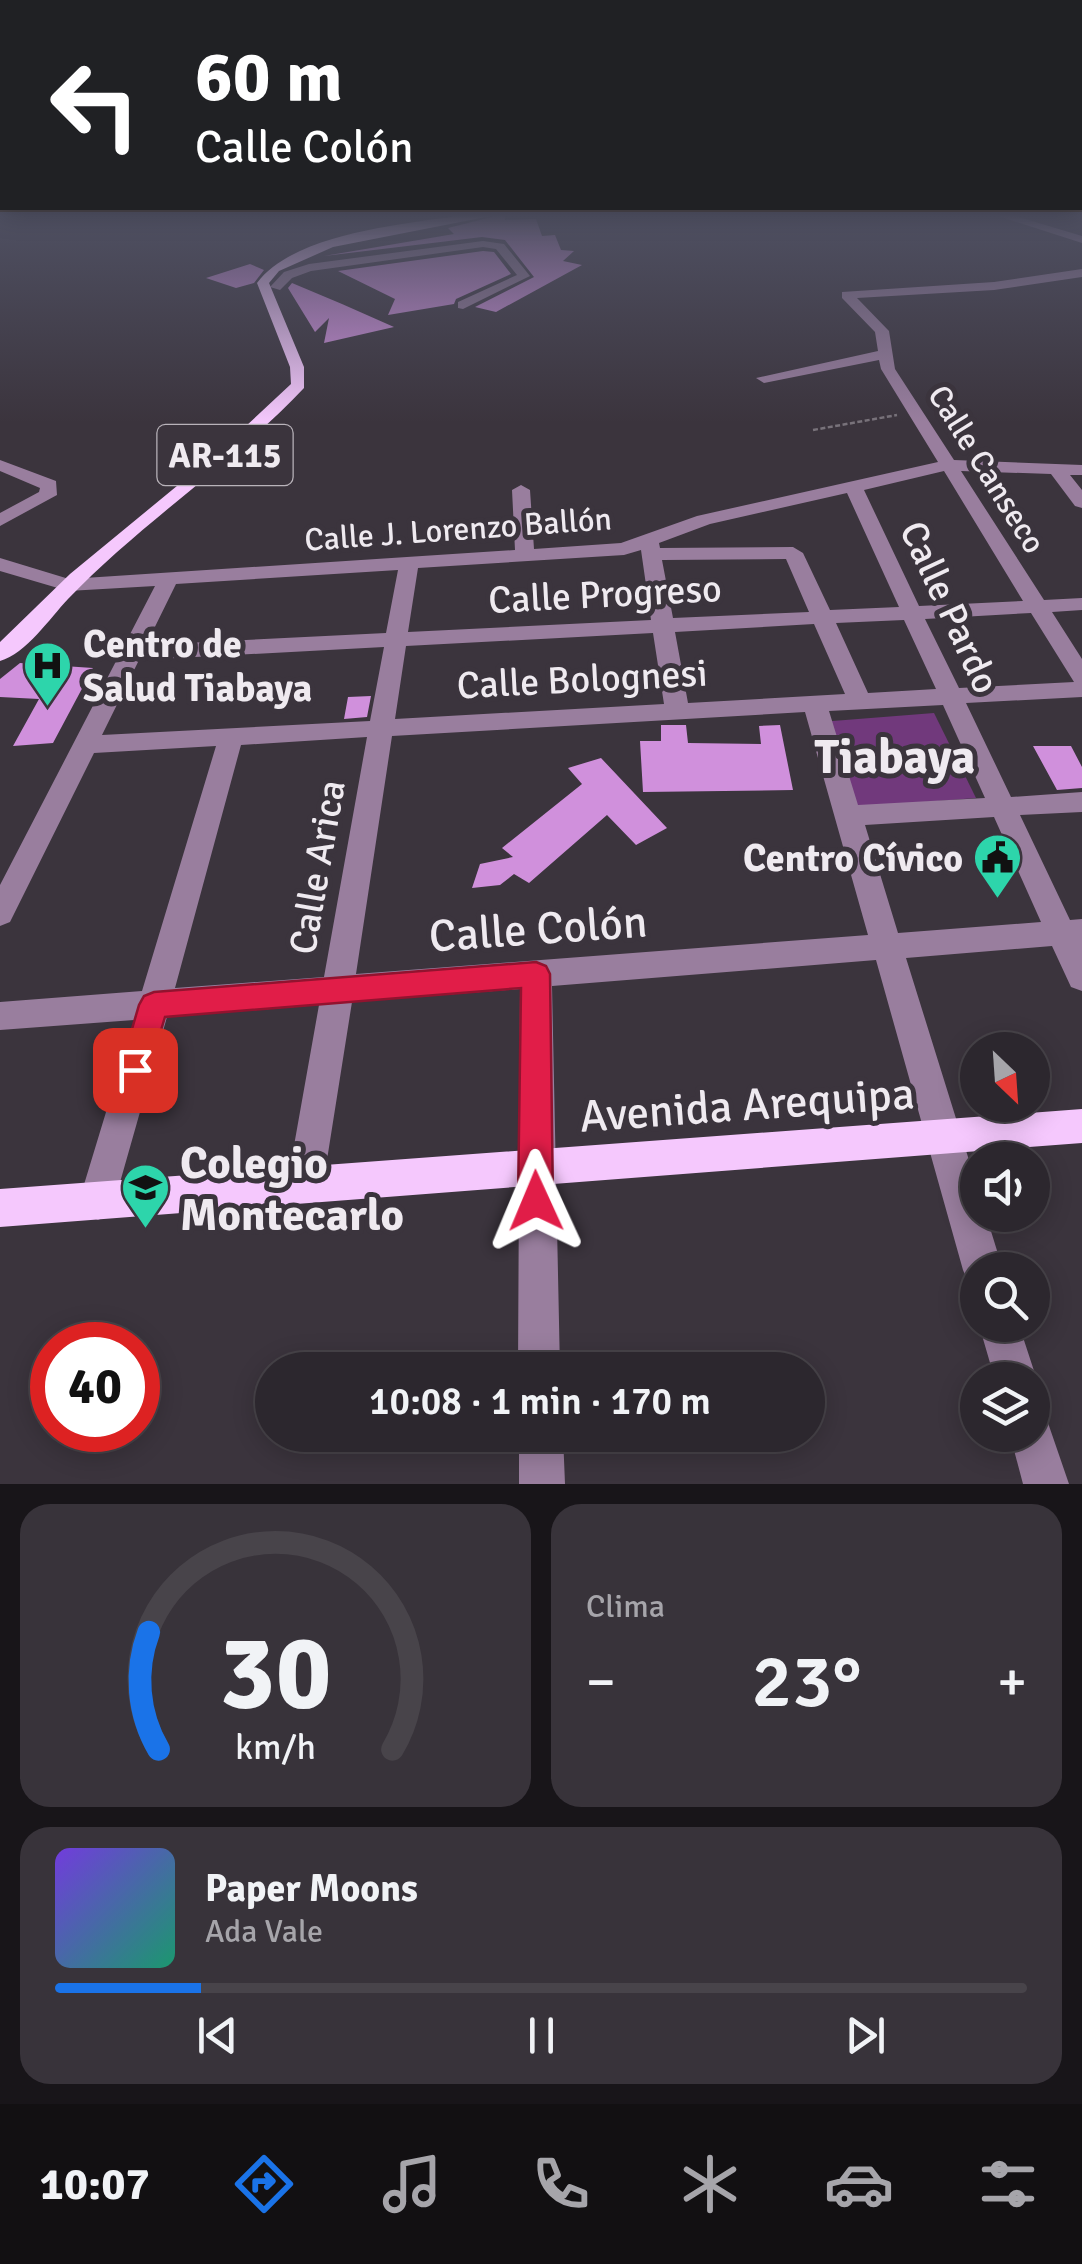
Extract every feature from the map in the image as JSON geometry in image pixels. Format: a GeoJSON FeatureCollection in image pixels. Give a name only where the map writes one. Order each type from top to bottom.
{"type":"FeatureCollection","features":[{"type":"Feature","properties":{"kind":"main road","name":"AR-115"},"geometry":{"type":"LineString","coordinates":[[0,654],[28,632],[68,585],[220,459],[299,385],[297,366],[264,284]]}},
{"type":"Feature","properties":{"kind":"main road","name":"Avenida Arequipa"},"geometry":{"type":"LineString","coordinates":[[0,1208],[1082,1126]]}},
{"type":"Feature","properties":{"kind":"street"},"geometry":{"type":"LineString","coordinates":[[276,287],[279,284]]}},
{"type":"Feature","properties":{"kind":"street"},"geometry":{"type":"LineString","coordinates":[[464,305],[509,284]]}},
{"type":"Feature","properties":{"kind":"street","name":"Calle Canseco"},"geometry":{"type":"LineString","coordinates":[[1006,284],[858,291],[847,295],[878,323],[888,369],[1082,677]]}},
{"type":"Feature","properties":{"kind":"street"},"geometry":{"type":"LineString","coordinates":[[764,378],[885,354]]}},
{"type":"Feature","properties":{"kind":"street","name":"Calle J. Lorenzo Ballón"},"geometry":{"type":"LineString","coordinates":[[68,585],[650,547],[704,520],[949,464],[1082,470]]}},
{"type":"Feature","properties":{"kind":"street"},"geometry":{"type":"LineString","coordinates":[[0,465],[50,485],[48,494],[0,520]]}},
{"type":"Feature","properties":{"kind":"street"},"geometry":{"type":"LineString","coordinates":[[1056,468],[1082,502]]}},
{"type":"Feature","properties":{"kind":"street","name":"Calle Pardo"},"geometry":{"type":"LineString","coordinates":[[852,484],[1002,807],[1071,932],[1082,978]]}},
{"type":"Feature","properties":{"kind":"street"},"geometry":{"type":"LineString","coordinates":[[520,490],[525,556]]}},
{"type":"Feature","properties":{"kind":"street"},"geometry":{"type":"LineString","coordinates":[[678,712],[650,547],[793,552],[860,701]]}},
{"type":"Feature","properties":{"kind":"street","name":"Calle Arica"},"geometry":{"type":"LineString","coordinates":[[305,1185],[409,563]]}},
{"type":"Feature","properties":{"kind":"street"},"geometry":{"type":"LineString","coordinates":[[0,564],[68,585]]}},
{"type":"Feature","properties":{"kind":"street"},"geometry":{"type":"LineString","coordinates":[[0,914],[168,580]]}},
{"type":"Feature","properties":{"kind":"street","name":"Calle Progreso"},"geometry":{"type":"LineString","coordinates":[[132,654],[1082,604]]}},
{"type":"Feature","properties":{"kind":"street","name":"Calle Bolognesi"},"geometry":{"type":"LineString","coordinates":[[86,744],[1082,689]]}},
{"type":"Feature","properties":{"kind":"street"},"geometry":{"type":"LineString","coordinates":[[815,704],[978,1252]]}},
{"type":"Feature","properties":{"kind":"street"},"geometry":{"type":"LineString","coordinates":[[98,1201],[232,737]]}},
{"type":"Feature","properties":{"kind":"street"},"geometry":{"type":"LineString","coordinates":[[848,816],[1082,802]]}},
{"type":"Feature","properties":{"kind":"street","name":"Calle Colón"},"geometry":{"type":"LineString","coordinates":[[0,1016],[1071,932]]}},
{"type":"Feature","properties":{"kind":"street"},"geometry":{"type":"LineString","coordinates":[[536,974],[539,1352]]}},
{"type":"Feature","properties":{"kind":"street"},"geometry":{"type":"LineString","coordinates":[[541,1452],[542,1484]]}},
{"type":"Feature","properties":{"kind":"street"},"geometry":{"type":"LineString","coordinates":[[1037,1452],[1046,1484]]}},
{"type":"Feature","properties":{"kind":"path"},"geometry":{"type":"LineString","coordinates":[[813,430],[860,424],[914,410]]}},
{"type":"Feature","properties":{"kind":"shaded area"},"geometry":{"type":"Polygon","coordinates":[[[934,713],[976,798],[849,808],[820,722],[934,713]]]}},
{"type":"Feature","properties":{"kind":"building"},"geometry":{"type":"Polygon","coordinates":[[[295,284],[394,327],[324,343],[329,318],[315,332],[288,288],[295,284]]]}},
{"type":"Feature","properties":{"kind":"building"},"geometry":{"type":"Polygon","coordinates":[[[365,284],[488,284],[456,299],[454,304],[388,315],[395,299],[365,284]]]}},
{"type":"Feature","properties":{"kind":"building"},"geometry":{"type":"Polygon","coordinates":[[[520,284],[547,284],[496,312],[475,307],[520,284]]]}},
{"type":"Feature","properties":{"kind":"building"},"geometry":{"type":"Polygon","coordinates":[[[20,663],[93,668],[53,743],[13,746],[39,699],[0,697],[0,679],[20,663]]]}},
{"type":"Feature","properties":{"kind":"building"},"geometry":{"type":"Polygon","coordinates":[[[371,696],[367,717],[344,719],[348,697],[371,696]]]}},
{"type":"Feature","properties":{"kind":"building"},"geometry":{"type":"Polygon","coordinates":[[[661,725],[686,725],[688,743],[761,744],[759,726],[780,725],[793,790],[643,792],[640,741],[661,741],[661,725]]]}},
{"type":"Feature","properties":{"kind":"building"},"geometry":{"type":"Polygon","coordinates":[[[1033,746],[1071,746],[1082,767],[1082,788],[1057,790],[1033,746]]]}},
{"type":"Feature","properties":{"kind":"building"},"geometry":{"type":"Polygon","coordinates":[[[601,758],[667,828],[636,845],[607,815],[529,883],[514,874],[500,885],[472,888],[480,864],[513,857],[502,848],[582,784],[568,768],[601,758]]]}},
{"type":"Feature","properties":{"kind":"place","name":"Centro de Salud Tiabaya"},"geometry":{"type":"Point","coordinates":[48,708]}},
{"type":"Feature","properties":{"kind":"place","name":"Centro Cívico"},"geometry":{"type":"Point","coordinates":[998,900]}},
{"type":"Feature","properties":{"kind":"place","name":"Colegio Montecarlo"},"geometry":{"type":"Point","coordinates":[145,1230]}},
{"type":"Feature","properties":{"kind":"district","name":"Tiabaya"},"geometry":{"type":"Point","coordinates":[895,756]}},
{"type":"Feature","properties":{"kind":"route"},"geometry":{"type":"LineString","coordinates":[[135,1070],[154,1005],[536,974],[536,1201]]}}]}
